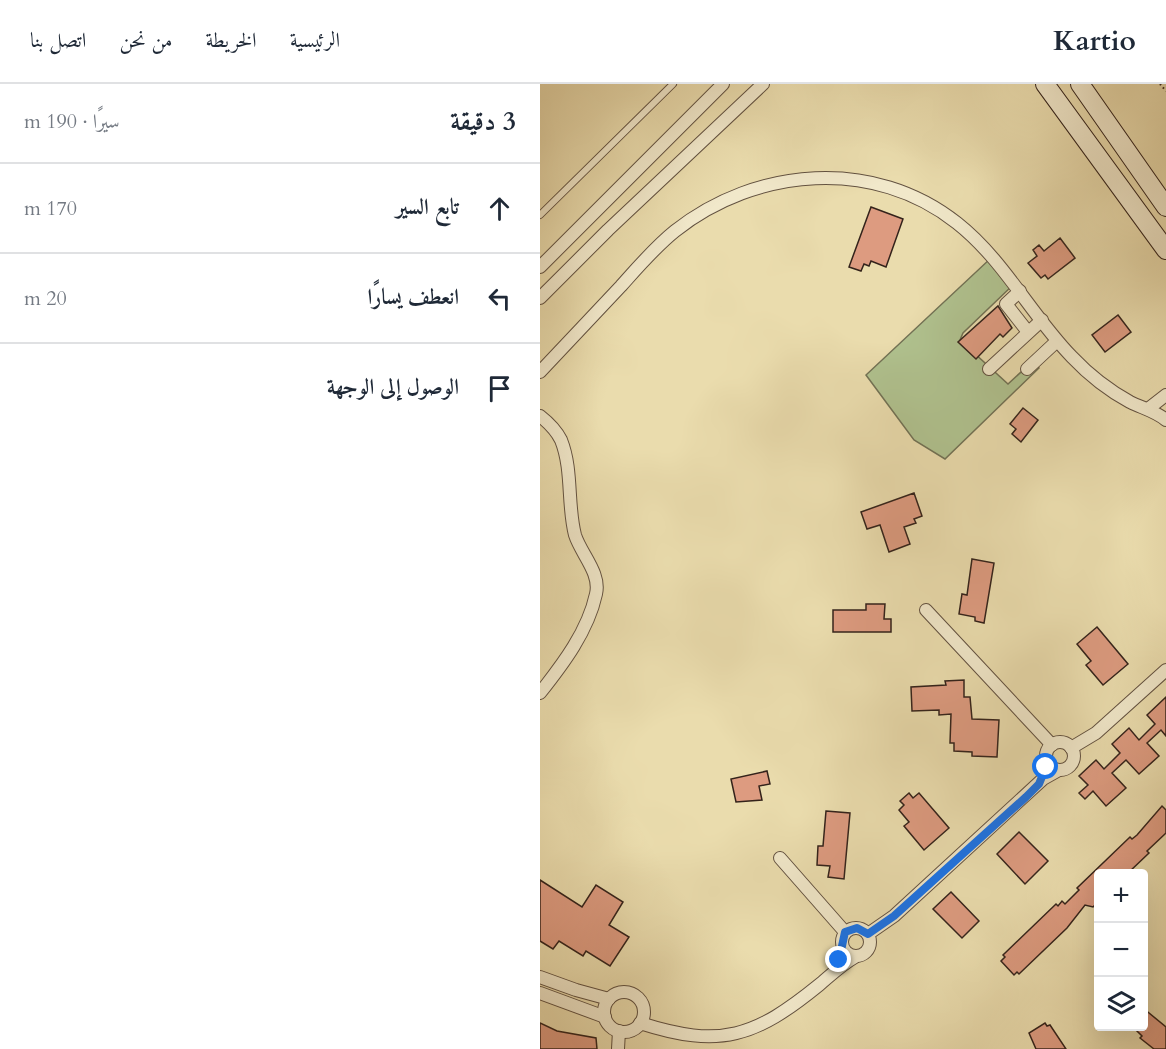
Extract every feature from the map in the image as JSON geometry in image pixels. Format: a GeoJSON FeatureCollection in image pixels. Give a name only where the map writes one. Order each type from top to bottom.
{"type":"FeatureCollection","features":[{"type":"Feature","properties":{"kind":"street"},"geometry":{"type":"LineString","coordinates":[[540,267],[723,84]]}},
{"type":"Feature","properties":{"kind":"street"},"geometry":{"type":"LineString","coordinates":[[540,298],[608,230],[763,84]]}},
{"type":"Feature","properties":{"kind":"street"},"geometry":{"type":"LineString","coordinates":[[1045,84],[1166,250]]}},
{"type":"Feature","properties":{"kind":"street"},"geometry":{"type":"LineString","coordinates":[[1080,84],[1166,207]]}},
{"type":"Feature","properties":{"kind":"street"},"geometry":{"type":"LineString","coordinates":[[540,372],[647,258],[682,226],[705,210],[739,194],[794,180],[823,177],[851,178],[883,185],[914,196],[943,212],[970,234],[1020,291],[1057,341],[1102,384],[1131,403],[1164,416]]}},
{"type":"Feature","properties":{"kind":"street"},"geometry":{"type":"LineString","coordinates":[[1020,291],[1007,302],[1007,306],[1028,332]]}},
{"type":"Feature","properties":{"kind":"street"},"geometry":{"type":"LineString","coordinates":[[989,369],[1042,320]]}},
{"type":"Feature","properties":{"kind":"street"},"geometry":{"type":"LineString","coordinates":[[1027,369],[1057,341]]}},
{"type":"Feature","properties":{"kind":"street"},"geometry":{"type":"LineString","coordinates":[[1148,409],[1166,395]]}},
{"type":"Feature","properties":{"kind":"street"},"geometry":{"type":"LineString","coordinates":[[540,416],[554,428],[561,441],[567,465],[576,536],[594,574],[597,588],[589,613],[567,659],[540,693]]}},
{"type":"Feature","properties":{"kind":"street"},"geometry":{"type":"LineString","coordinates":[[926,610],[1052,745]]}},
{"type":"Feature","properties":{"kind":"street"},"geometry":{"type":"LineString","coordinates":[[1071,748],[1096,733],[1166,670]]}},
{"type":"Feature","properties":{"kind":"street"},"geometry":{"type":"LineString","coordinates":[[1039,784],[1047,761],[1047,750],[1060,742],[1071,748]]}},
{"type":"Feature","properties":{"kind":"street"},"geometry":{"type":"LineString","coordinates":[[868,934],[894,916],[1039,784],[1059,770],[1067,768],[1072,762],[1071,748]]}},
{"type":"Feature","properties":{"kind":"street"},"geometry":{"type":"LineString","coordinates":[[1047,761],[1059,770]]}},
{"type":"Feature","properties":{"kind":"street"},"geometry":{"type":"LineString","coordinates":[[780,858],[845,932]]}},
{"type":"Feature","properties":{"kind":"street"},"geometry":{"type":"LineString","coordinates":[[640,1023],[664,1037],[688,1044],[713,1046],[737,1041],[765,1028],[834,971],[862,955],[868,950],[870,942],[868,934],[857,928],[845,932],[841,942],[843,949],[834,971]]}},
{"type":"Feature","properties":{"kind":"street"},"geometry":{"type":"LineString","coordinates":[[843,949],[855,957]]}},
{"type":"Feature","properties":{"kind":"street"},"geometry":{"type":"LineString","coordinates":[[540,976],[576,990],[609,999]]}},
{"type":"Feature","properties":{"kind":"street"},"geometry":{"type":"LineString","coordinates":[[622,992],[636,996],[643,1009],[640,1023],[629,1031],[619,1031],[610,1026],[605,1017],[605,1007],[609,999],[622,992]]}},
{"type":"Feature","properties":{"kind":"street"},"geometry":{"type":"LineString","coordinates":[[540,993],[605,1017]]}},
{"type":"Feature","properties":{"kind":"street"},"geometry":{"type":"LineString","coordinates":[[618,1049],[619,1031]]}},
{"type":"Feature","properties":{"kind":"lane"},"geometry":{"type":"LineString","coordinates":[[540,215],[673,84]]}},
{"type":"Feature","properties":{"kind":"path"},"geometry":{"type":"LineString","coordinates":[[1160,84],[1166,91]]}},
{"type":"Feature","properties":{"kind":"green space"},"geometry":{"type":"Polygon","coordinates":[[[992,257],[1013,285],[963,333],[960,340],[1008,384],[1033,361],[1039,368],[945,459],[914,440],[866,375],[992,257]]]}},
{"type":"Feature","properties":{"kind":"building"},"geometry":{"type":"Polygon","coordinates":[[[871,207],[903,219],[886,267],[871,261],[869,266],[864,264],[861,271],[849,267],[871,207]]]}},
{"type":"Feature","properties":{"kind":"building"},"geometry":{"type":"Polygon","coordinates":[[[1060,238],[1075,258],[1048,279],[1045,275],[1041,278],[1028,263],[1037,256],[1033,250],[1039,245],[1044,251],[1060,238]]]}},
{"type":"Feature","properties":{"kind":"building"},"geometry":{"type":"Polygon","coordinates":[[[998,306],[1012,328],[1003,337],[1000,334],[976,359],[958,342],[998,306]]]}},
{"type":"Feature","properties":{"kind":"building"},"geometry":{"type":"Polygon","coordinates":[[[1118,315],[1131,332],[1105,352],[1092,335],[1118,315]]]}},
{"type":"Feature","properties":{"kind":"building"},"geometry":{"type":"Polygon","coordinates":[[[1023,408],[1038,420],[1021,442],[1012,434],[1016,429],[1010,424],[1023,408]]]}},
{"type":"Feature","properties":{"kind":"building"},"geometry":{"type":"Polygon","coordinates":[[[914,493],[922,516],[914,519],[916,523],[904,527],[910,544],[889,552],[880,525],[867,529],[861,512],[914,493]]]}},
{"type":"Feature","properties":{"kind":"building"},"geometry":{"type":"Polygon","coordinates":[[[972,559],[994,563],[984,623],[975,621],[975,617],[959,614],[962,594],[967,595],[972,559]]]}},
{"type":"Feature","properties":{"kind":"building"},"geometry":{"type":"Polygon","coordinates":[[[866,604],[885,604],[884,619],[891,619],[891,632],[833,632],[833,610],[866,610],[866,604]]]}},
{"type":"Feature","properties":{"kind":"building"},"geometry":{"type":"Polygon","coordinates":[[[1097,627],[1128,664],[1103,685],[1086,665],[1091,661],[1077,644],[1097,627]]]}},
{"type":"Feature","properties":{"kind":"building"},"geometry":{"type":"Polygon","coordinates":[[[964,680],[964,697],[970,697],[972,719],[999,720],[997,757],[972,756],[972,752],[954,751],[954,743],[950,743],[951,714],[939,715],[939,710],[912,711],[911,687],[946,685],[945,681],[964,680]]]}},
{"type":"Feature","properties":{"kind":"building"},"geometry":{"type":"Polygon","coordinates":[[[1166,697],[1166,736],[1161,730],[1147,743],[1159,756],[1139,774],[1126,760],[1112,773],[1126,788],[1106,806],[1093,791],[1085,799],[1079,793],[1088,785],[1079,776],[1096,760],[1104,769],[1120,753],[1112,744],[1129,728],[1139,740],[1155,724],[1147,715],[1166,697]]]}},
{"type":"Feature","properties":{"kind":"building"},"geometry":{"type":"Polygon","coordinates":[[[767,771],[770,784],[759,786],[762,800],[736,802],[731,779],[767,771]]]}},
{"type":"Feature","properties":{"kind":"building"},"geometry":{"type":"Polygon","coordinates":[[[909,793],[913,798],[919,793],[949,828],[924,850],[904,826],[909,822],[899,810],[904,805],[900,801],[909,793]]]}},
{"type":"Feature","properties":{"kind":"building"},"geometry":{"type":"Polygon","coordinates":[[[1162,806],[1166,810],[1166,833],[1132,869],[1097,869],[1130,837],[1132,839],[1162,806]]]}},
{"type":"Feature","properties":{"kind":"building"},"geometry":{"type":"Polygon","coordinates":[[[826,811],[850,813],[844,879],[828,877],[830,866],[817,865],[818,846],[823,846],[826,811]]]}},
{"type":"Feature","properties":{"kind":"building"},"geometry":{"type":"Polygon","coordinates":[[[1019,832],[1048,861],[1025,884],[997,854],[1019,832]]]}},
{"type":"Feature","properties":{"kind":"building"},"geometry":{"type":"Polygon","coordinates":[[[1094,872],[1094,906],[1085,905],[1067,928],[1019,974],[1017,972],[1014,975],[1001,961],[1005,957],[1003,955],[1056,904],[1058,906],[1062,901],[1065,904],[1079,890],[1077,888],[1094,872]]]}},
{"type":"Feature","properties":{"kind":"building"},"geometry":{"type":"Polygon","coordinates":[[[540,880],[582,907],[596,885],[623,902],[609,925],[629,937],[610,966],[586,951],[583,956],[559,941],[553,949],[540,941],[540,880]]]}},
{"type":"Feature","properties":{"kind":"building"},"geometry":{"type":"Polygon","coordinates":[[[951,892],[979,921],[962,938],[933,909],[951,892]]]}},
{"type":"Feature","properties":{"kind":"building"},"geometry":{"type":"Polygon","coordinates":[[[1148,1012],[1166,1027],[1166,1049],[1154,1049],[1140,1038],[1142,1036],[1137,1031],[1148,1031],[1148,1012]]]}},
{"type":"Feature","properties":{"kind":"building"},"geometry":{"type":"Polygon","coordinates":[[[540,1023],[557,1031],[596,1038],[597,1049],[540,1049],[540,1023]]]}},
{"type":"Feature","properties":{"kind":"building"},"geometry":{"type":"Polygon","coordinates":[[[1045,1023],[1047,1026],[1050,1025],[1066,1049],[1036,1049],[1029,1033],[1045,1023]]]}},
{"type":"Feature","properties":{"kind":"route"},"geometry":{"type":"LineString","coordinates":[[839,960],[843,949],[841,942],[845,932],[857,928],[868,934],[894,916],[1026,797],[1039,784],[1046,767]]}}]}
